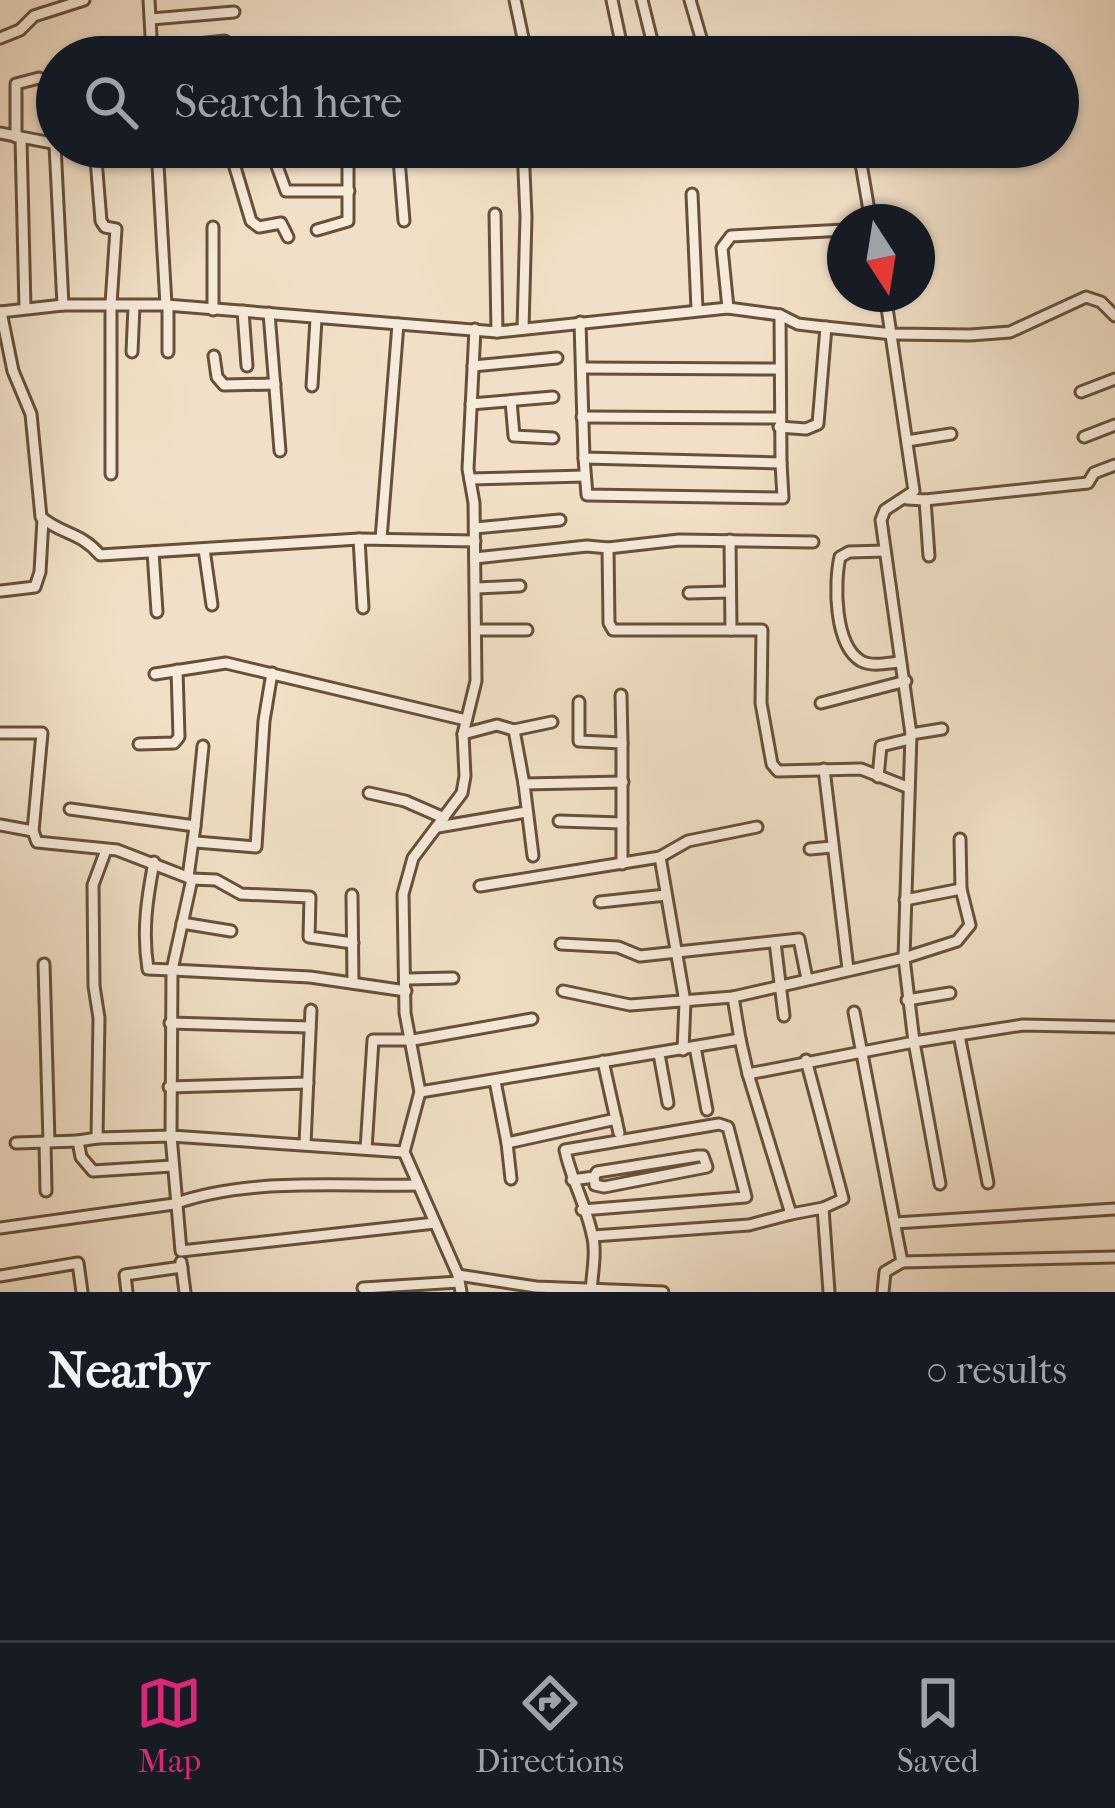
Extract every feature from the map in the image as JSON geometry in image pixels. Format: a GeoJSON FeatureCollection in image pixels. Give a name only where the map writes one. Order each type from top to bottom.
{"type":"FeatureCollection","features":[{"type":"Feature","properties":{"kind":"street"},"geometry":{"type":"LineString","coordinates":[[0,38],[20,31],[34,16],[84,0]]}},
{"type":"Feature","properties":{"kind":"street"},"geometry":{"type":"LineString","coordinates":[[149,0],[152,36]]}},
{"type":"Feature","properties":{"kind":"street"},"geometry":{"type":"LineString","coordinates":[[514,0],[522,36]]}},
{"type":"Feature","properties":{"kind":"street"},"geometry":{"type":"LineString","coordinates":[[611,0],[619,36]]}},
{"type":"Feature","properties":{"kind":"street"},"geometry":{"type":"LineString","coordinates":[[642,0],[651,36]]}},
{"type":"Feature","properties":{"kind":"street"},"geometry":{"type":"LineString","coordinates":[[690,0],[700,36]]}},
{"type":"Feature","properties":{"kind":"street"},"geometry":{"type":"LineString","coordinates":[[151,19],[234,12]]}},
{"type":"Feature","properties":{"kind":"street"},"geometry":{"type":"LineString","coordinates":[[25,308],[16,84],[36,79]]}},
{"type":"Feature","properties":{"kind":"street"},"geometry":{"type":"LineString","coordinates":[[0,133],[36,141]]}},
{"type":"Feature","properties":{"kind":"street"},"geometry":{"type":"LineString","coordinates":[[57,168],[63,305]]}},
{"type":"Feature","properties":{"kind":"street"},"geometry":{"type":"LineString","coordinates":[[96,168],[101,221],[116,229],[111,474]]}},
{"type":"Feature","properties":{"kind":"street"},"geometry":{"type":"LineString","coordinates":[[158,168],[168,352]]}},
{"type":"Feature","properties":{"kind":"street"},"geometry":{"type":"LineString","coordinates":[[235,168],[251,220],[259,226],[281,223],[288,237]]}},
{"type":"Feature","properties":{"kind":"street"},"geometry":{"type":"LineString","coordinates":[[278,168],[286,191],[350,191]]}},
{"type":"Feature","properties":{"kind":"street"},"geometry":{"type":"LineString","coordinates":[[316,230],[348,221],[349,168]]}},
{"type":"Feature","properties":{"kind":"street"},"geometry":{"type":"LineString","coordinates":[[400,168],[404,221]]}},
{"type":"Feature","properties":{"kind":"street"},"geometry":{"type":"LineString","coordinates":[[523,329],[524,168]]}},
{"type":"Feature","properties":{"kind":"street"},"geometry":{"type":"LineString","coordinates":[[862,168],[868,204]]}},
{"type":"Feature","properties":{"kind":"street"},"geometry":{"type":"LineString","coordinates":[[692,194],[697,309]]}},
{"type":"Feature","properties":{"kind":"street"},"geometry":{"type":"LineString","coordinates":[[495,214],[497,332]]}},
{"type":"Feature","properties":{"kind":"street"},"geometry":{"type":"LineString","coordinates":[[213,227],[213,310]]}},
{"type":"Feature","properties":{"kind":"street"},"geometry":{"type":"LineString","coordinates":[[728,308],[722,248],[731,236],[827,231]]}},
{"type":"Feature","properties":{"kind":"street"},"geometry":{"type":"LineString","coordinates":[[1,591],[35,587],[44,519],[38,505],[32,414],[14,371],[0,312],[63,305],[167,305],[497,332],[728,308],[780,315],[798,324],[893,334],[1010,332],[1086,298],[1101,302],[1115,316]]}},
{"type":"Feature","properties":{"kind":"street"},"geometry":{"type":"LineString","coordinates":[[132,352],[134,306]]}},
{"type":"Feature","properties":{"kind":"street"},"geometry":{"type":"LineString","coordinates":[[243,311],[247,366]]}},
{"type":"Feature","properties":{"kind":"street"},"geometry":{"type":"LineString","coordinates":[[889,312],[914,491],[907,499]]}},
{"type":"Feature","properties":{"kind":"street"},"geometry":{"type":"LineString","coordinates":[[269,313],[280,452]]}},
{"type":"Feature","properties":{"kind":"street"},"geometry":{"type":"LineString","coordinates":[[580,322],[587,495],[783,498],[780,315]]}},
{"type":"Feature","properties":{"kind":"street"},"geometry":{"type":"LineString","coordinates":[[312,386],[316,319]]}},
{"type":"Feature","properties":{"kind":"street"},"geometry":{"type":"LineString","coordinates":[[381,539],[398,324]]}},
{"type":"Feature","properties":{"kind":"street"},"geometry":{"type":"LineString","coordinates":[[582,417],[780,422],[806,429],[818,424],[826,328]]}},
{"type":"Feature","properties":{"kind":"street"},"geometry":{"type":"LineString","coordinates":[[459,1283],[404,1153],[420,1092],[405,1013],[403,894],[413,858],[461,793],[466,776],[463,734],[476,680],[477,588],[470,479],[475,329]]}},
{"type":"Feature","properties":{"kind":"street"},"geometry":{"type":"LineString","coordinates":[[214,356],[217,377],[224,385],[275,383]]}},
{"type":"Feature","properties":{"kind":"street"},"geometry":{"type":"LineString","coordinates":[[473,366],[557,358]]}},
{"type":"Feature","properties":{"kind":"street"},"geometry":{"type":"LineString","coordinates":[[582,368],[779,369]]}},
{"type":"Feature","properties":{"kind":"street"},"geometry":{"type":"LineString","coordinates":[[1081,392],[1115,379]]}},
{"type":"Feature","properties":{"kind":"street"},"geometry":{"type":"LineString","coordinates":[[471,404],[553,397]]}},
{"type":"Feature","properties":{"kind":"street"},"geometry":{"type":"LineString","coordinates":[[511,400],[514,436],[553,438]]}},
{"type":"Feature","properties":{"kind":"street"},"geometry":{"type":"LineString","coordinates":[[1084,437],[1115,425]]}},
{"type":"Feature","properties":{"kind":"street"},"geometry":{"type":"LineString","coordinates":[[907,441],[951,434]]}},
{"type":"Feature","properties":{"kind":"street"},"geometry":{"type":"LineString","coordinates":[[584,458],[782,464]]}},
{"type":"Feature","properties":{"kind":"street"},"geometry":{"type":"LineString","coordinates":[[940,1184],[904,958],[911,737],[881,520],[894,502],[1088,483],[1094,472],[1115,465]]}},
{"type":"Feature","properties":{"kind":"street"},"geometry":{"type":"LineString","coordinates":[[470,479],[585,476]]}},
{"type":"Feature","properties":{"kind":"street"},"geometry":{"type":"LineString","coordinates":[[926,500],[929,556]]}},
{"type":"Feature","properties":{"kind":"street"},"geometry":{"type":"LineString","coordinates":[[44,519],[87,539],[100,555],[358,539],[475,541]]}},
{"type":"Feature","properties":{"kind":"street"},"geometry":{"type":"LineString","coordinates":[[475,528],[560,520]]}},
{"type":"Feature","properties":{"kind":"street"},"geometry":{"type":"LineString","coordinates":[[358,539],[363,608]]}},
{"type":"Feature","properties":{"kind":"street"},"geometry":{"type":"LineString","coordinates":[[475,558],[679,540],[813,542]]}},
{"type":"Feature","properties":{"kind":"street"},"geometry":{"type":"LineString","coordinates":[[730,540],[731,630]]}},
{"type":"Feature","properties":{"kind":"street"},"geometry":{"type":"LineString","coordinates":[[204,548],[212,605]]}},
{"type":"Feature","properties":{"kind":"street"},"geometry":{"type":"LineString","coordinates":[[608,548],[613,630],[762,630],[761,703],[772,764],[778,771],[861,770],[907,787]]}},
{"type":"Feature","properties":{"kind":"street"},"geometry":{"type":"LineString","coordinates":[[886,551],[840,557],[841,622],[847,644],[861,661],[900,662]]}},
{"type":"Feature","properties":{"kind":"street"},"geometry":{"type":"LineString","coordinates":[[154,552],[157,612]]}},
{"type":"Feature","properties":{"kind":"street"},"geometry":{"type":"LineString","coordinates":[[477,588],[520,586]]}},
{"type":"Feature","properties":{"kind":"street"},"geometry":{"type":"LineString","coordinates":[[688,593],[730,592]]}},
{"type":"Feature","properties":{"kind":"street"},"geometry":{"type":"LineString","coordinates":[[477,630],[527,630]]}},
{"type":"Feature","properties":{"kind":"street"},"geometry":{"type":"LineString","coordinates":[[155,674],[226,663],[466,720]]}},
{"type":"Feature","properties":{"kind":"street"},"geometry":{"type":"LineString","coordinates":[[139,744],[174,743],[179,737],[177,670]]}},
{"type":"Feature","properties":{"kind":"street"},"geometry":{"type":"LineString","coordinates":[[196,842],[256,847],[272,673]]}},
{"type":"Feature","properties":{"kind":"street"},"geometry":{"type":"LineString","coordinates":[[821,703],[906,681]]}},
{"type":"Feature","properties":{"kind":"street"},"geometry":{"type":"LineString","coordinates":[[621,695],[622,864]]}},
{"type":"Feature","properties":{"kind":"street"},"geometry":{"type":"LineString","coordinates":[[578,702],[579,742],[622,743]]}},
{"type":"Feature","properties":{"kind":"street"},"geometry":{"type":"LineString","coordinates":[[463,734],[496,724],[514,730],[552,722]]}},
{"type":"Feature","properties":{"kind":"street"},"geometry":{"type":"LineString","coordinates":[[878,777],[881,746],[942,729]]}},
{"type":"Feature","properties":{"kind":"street"},"geometry":{"type":"LineString","coordinates":[[514,730],[533,856]]}},
{"type":"Feature","properties":{"kind":"street"},"geometry":{"type":"LineString","coordinates":[[0,733],[42,733],[33,831],[42,845],[106,850],[154,862],[190,878],[216,880],[241,894],[310,897],[309,937],[353,943]]}},
{"type":"Feature","properties":{"kind":"street"},"geometry":{"type":"LineString","coordinates":[[185,1292],[174,1204],[170,1023],[172,970],[196,842],[203,746]]}},
{"type":"Feature","properties":{"kind":"street"},"geometry":{"type":"LineString","coordinates":[[824,769],[848,970]]}},
{"type":"Feature","properties":{"kind":"street"},"geometry":{"type":"LineString","coordinates":[[524,784],[623,782]]}},
{"type":"Feature","properties":{"kind":"street"},"geometry":{"type":"LineString","coordinates":[[369,793],[405,801],[441,822],[526,812]]}},
{"type":"Feature","properties":{"kind":"street"},"geometry":{"type":"LineString","coordinates":[[70,809],[195,826]]}},
{"type":"Feature","properties":{"kind":"street"},"geometry":{"type":"LineString","coordinates":[[559,820],[622,824]]}},
{"type":"Feature","properties":{"kind":"street"},"geometry":{"type":"LineString","coordinates":[[0,825],[33,831]]}},
{"type":"Feature","properties":{"kind":"street"},"geometry":{"type":"LineString","coordinates":[[480,886],[660,857],[688,841],[757,827]]}},
{"type":"Feature","properties":{"kind":"street"},"geometry":{"type":"LineString","coordinates":[[563,991],[630,1005],[733,997],[904,958],[957,941],[970,925],[959,839]]}},
{"type":"Feature","properties":{"kind":"street"},"geometry":{"type":"LineString","coordinates":[[810,849],[832,847]]}},
{"type":"Feature","properties":{"kind":"street"},"geometry":{"type":"LineString","coordinates":[[97,1138],[99,1018],[93,886],[106,850]]}},
{"type":"Feature","properties":{"kind":"street"},"geometry":{"type":"LineString","coordinates":[[660,857],[680,953],[689,1048],[707,1110]]}},
{"type":"Feature","properties":{"kind":"street"},"geometry":{"type":"LineString","coordinates":[[154,862],[144,915],[148,969],[406,985],[453,978]]}},
{"type":"Feature","properties":{"kind":"street"},"geometry":{"type":"LineString","coordinates":[[905,900],[962,890]]}},
{"type":"Feature","properties":{"kind":"street"},"geometry":{"type":"LineString","coordinates":[[352,895],[353,983]]}},
{"type":"Feature","properties":{"kind":"street"},"geometry":{"type":"LineString","coordinates":[[600,902],[666,895]]}},
{"type":"Feature","properties":{"kind":"street"},"geometry":{"type":"LineString","coordinates":[[182,923],[231,931]]}},
{"type":"Feature","properties":{"kind":"street"},"geometry":{"type":"LineString","coordinates":[[560,944],[618,947],[640,956],[799,939],[808,979]]}},
{"type":"Feature","properties":{"kind":"street"},"geometry":{"type":"LineString","coordinates":[[775,943],[784,1016]]}},
{"type":"Feature","properties":{"kind":"street"},"geometry":{"type":"LineString","coordinates":[[44,964],[46,1191]]}},
{"type":"Feature","properties":{"kind":"street"},"geometry":{"type":"LineString","coordinates":[[908,1000],[950,993]]}},
{"type":"Feature","properties":{"kind":"street"},"geometry":{"type":"LineString","coordinates":[[733,997],[748,1074],[791,1214]]}},
{"type":"Feature","properties":{"kind":"street"},"geometry":{"type":"LineString","coordinates":[[305,1144],[311,1010]]}},
{"type":"Feature","properties":{"kind":"street"},"geometry":{"type":"LineString","coordinates":[[854,1012],[902,1262]]}},
{"type":"Feature","properties":{"kind":"street"},"geometry":{"type":"LineString","coordinates":[[366,1149],[371,1045],[378,1039],[412,1040],[532,1019]]}},
{"type":"Feature","properties":{"kind":"street"},"geometry":{"type":"LineString","coordinates":[[170,1023],[310,1027]]}},
{"type":"Feature","properties":{"kind":"street"},"geometry":{"type":"LineString","coordinates":[[748,1074],[959,1034],[1061,1023],[1115,1027]]}},
{"type":"Feature","properties":{"kind":"street"},"geometry":{"type":"LineString","coordinates":[[959,1034],[988,1184]]}},
{"type":"Feature","properties":{"kind":"street"},"geometry":{"type":"LineString","coordinates":[[420,1092],[740,1039]]}},
{"type":"Feature","properties":{"kind":"street"},"geometry":{"type":"LineString","coordinates":[[659,1054],[668,1103]]}},
{"type":"Feature","properties":{"kind":"street"},"geometry":{"type":"LineString","coordinates":[[593,1236],[748,1226],[843,1199],[806,1060]]}},
{"type":"Feature","properties":{"kind":"street"},"geometry":{"type":"LineString","coordinates":[[604,1061],[619,1133]]}},
{"type":"Feature","properties":{"kind":"street"},"geometry":{"type":"LineString","coordinates":[[495,1081],[511,1179]]}},
{"type":"Feature","properties":{"kind":"street"},"geometry":{"type":"LineString","coordinates":[[169,1087],[308,1083]]}},
{"type":"Feature","properties":{"kind":"street"},"geometry":{"type":"LineString","coordinates":[[507,1143],[616,1119]]}},
{"type":"Feature","properties":{"kind":"street"},"geometry":{"type":"LineString","coordinates":[[582,1210],[742,1198],[747,1193],[728,1127],[723,1124],[566,1150],[572,1180],[582,1210],[593,1236],[591,1290]]}},
{"type":"Feature","properties":{"kind":"street"},"geometry":{"type":"LineString","coordinates":[[16,1142],[171,1136],[404,1153]]}},
{"type":"Feature","properties":{"kind":"street"},"geometry":{"type":"LineString","coordinates":[[78,1141],[86,1166],[93,1171],[172,1166]]}},
{"type":"Feature","properties":{"kind":"street"},"geometry":{"type":"LineString","coordinates":[[698,1156],[703,1156],[706,1166],[705,1171],[604,1187],[595,1185],[594,1178],[596,1172],[698,1156]]}},
{"type":"Feature","properties":{"kind":"street"},"geometry":{"type":"LineString","coordinates":[[572,1180],[594,1178]]}},
{"type":"Feature","properties":{"kind":"street"},"geometry":{"type":"LineString","coordinates":[[0,1228],[269,1188],[418,1185]]}},
{"type":"Feature","properties":{"kind":"street"},"geometry":{"type":"LineString","coordinates":[[823,1208],[829,1292]]}},
{"type":"Feature","properties":{"kind":"street"},"geometry":{"type":"LineString","coordinates":[[895,1223],[1115,1209]]}},
{"type":"Feature","properties":{"kind":"street"},"geometry":{"type":"LineString","coordinates":[[181,1251],[435,1223]]}},
{"type":"Feature","properties":{"kind":"street"},"geometry":{"type":"LineString","coordinates":[[883,1292],[885,1272],[902,1262],[1115,1256]]}},
{"type":"Feature","properties":{"kind":"street"},"geometry":{"type":"LineString","coordinates":[[0,1276],[78,1263],[82,1292]]}},
{"type":"Feature","properties":{"kind":"street"},"geometry":{"type":"LineString","coordinates":[[127,1292],[124,1275],[182,1267]]}},
{"type":"Feature","properties":{"kind":"street"},"geometry":{"type":"LineString","coordinates":[[363,1288],[459,1283],[663,1292]]}}]}
